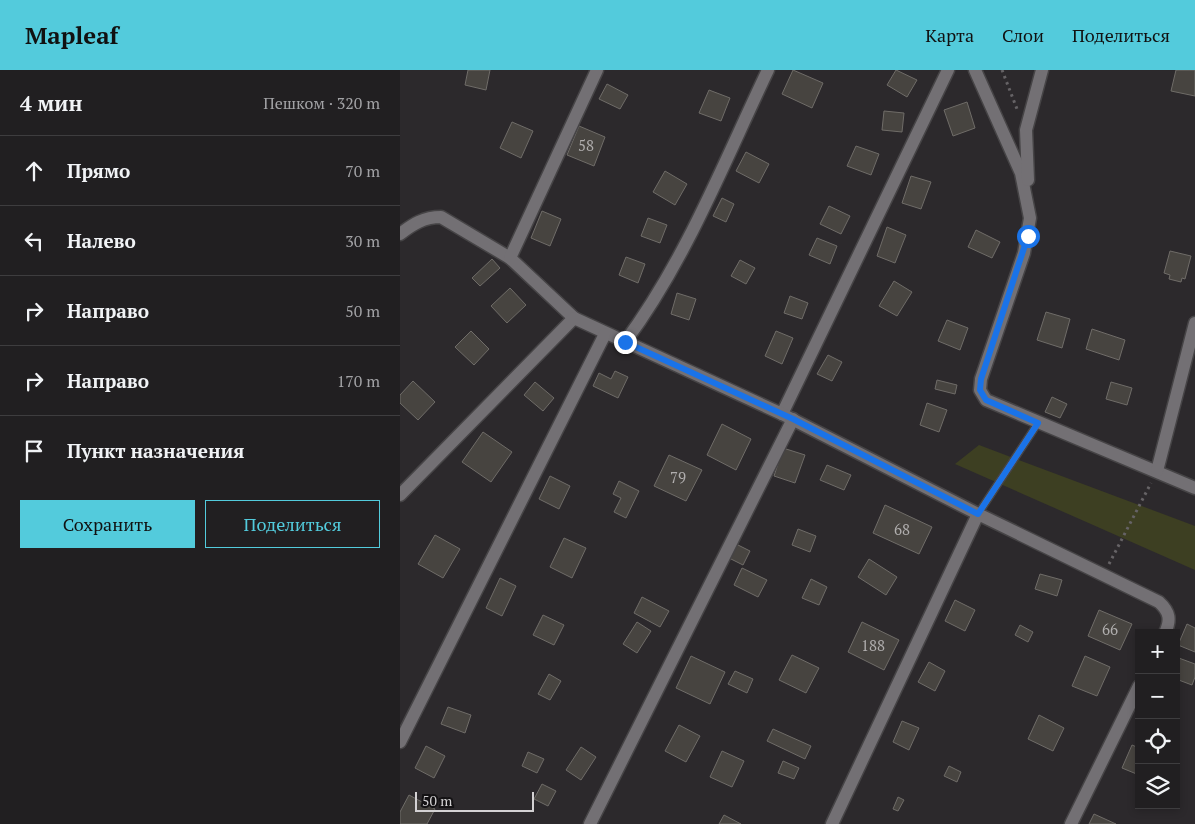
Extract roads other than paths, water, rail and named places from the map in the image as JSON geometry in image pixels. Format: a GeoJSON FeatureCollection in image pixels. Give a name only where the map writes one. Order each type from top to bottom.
{"type":"FeatureCollection","features":[{"type":"Feature","properties":{"kind":"street"},"geometry":{"type":"LineString","coordinates":[[510,258],[597,70]]}},
{"type":"Feature","properties":{"kind":"street"},"geometry":{"type":"LineString","coordinates":[[625,342],[653,303],[680,255],[768,70]]}},
{"type":"Feature","properties":{"kind":"street"},"geometry":{"type":"LineString","coordinates":[[590,824],[788,417],[948,70]]}},
{"type":"Feature","properties":{"kind":"street"},"geometry":{"type":"LineString","coordinates":[[975,70],[1021,173],[1030,218],[1024,253],[981,379],[980,390],[986,400],[1195,488]]}},
{"type":"Feature","properties":{"kind":"street"},"geometry":{"type":"LineString","coordinates":[[1028,204],[1026,130],[1042,70]]}},
{"type":"Feature","properties":{"kind":"street"},"geometry":{"type":"LineString","coordinates":[[400,234],[428,217],[441,217],[510,258],[574,318],[605,334],[788,417],[978,514],[1159,602],[1166,608],[1169,624],[1167,629]]}},
{"type":"Feature","properties":{"kind":"street"},"geometry":{"type":"LineString","coordinates":[[400,495],[574,318]]}},
{"type":"Feature","properties":{"kind":"street"},"geometry":{"type":"LineString","coordinates":[[1157,471],[1195,323]]}},
{"type":"Feature","properties":{"kind":"street"},"geometry":{"type":"LineString","coordinates":[[400,742],[605,334]]}},
{"type":"Feature","properties":{"kind":"street"},"geometry":{"type":"LineString","coordinates":[[832,824],[978,514]]}},
{"type":"Feature","properties":{"kind":"street"},"geometry":{"type":"LineString","coordinates":[[1071,824],[1135,694]]}},
{"type":"Feature","properties":{"kind":"lane"},"geometry":{"type":"LineString","coordinates":[[978,514],[1038,423]]}}]}
